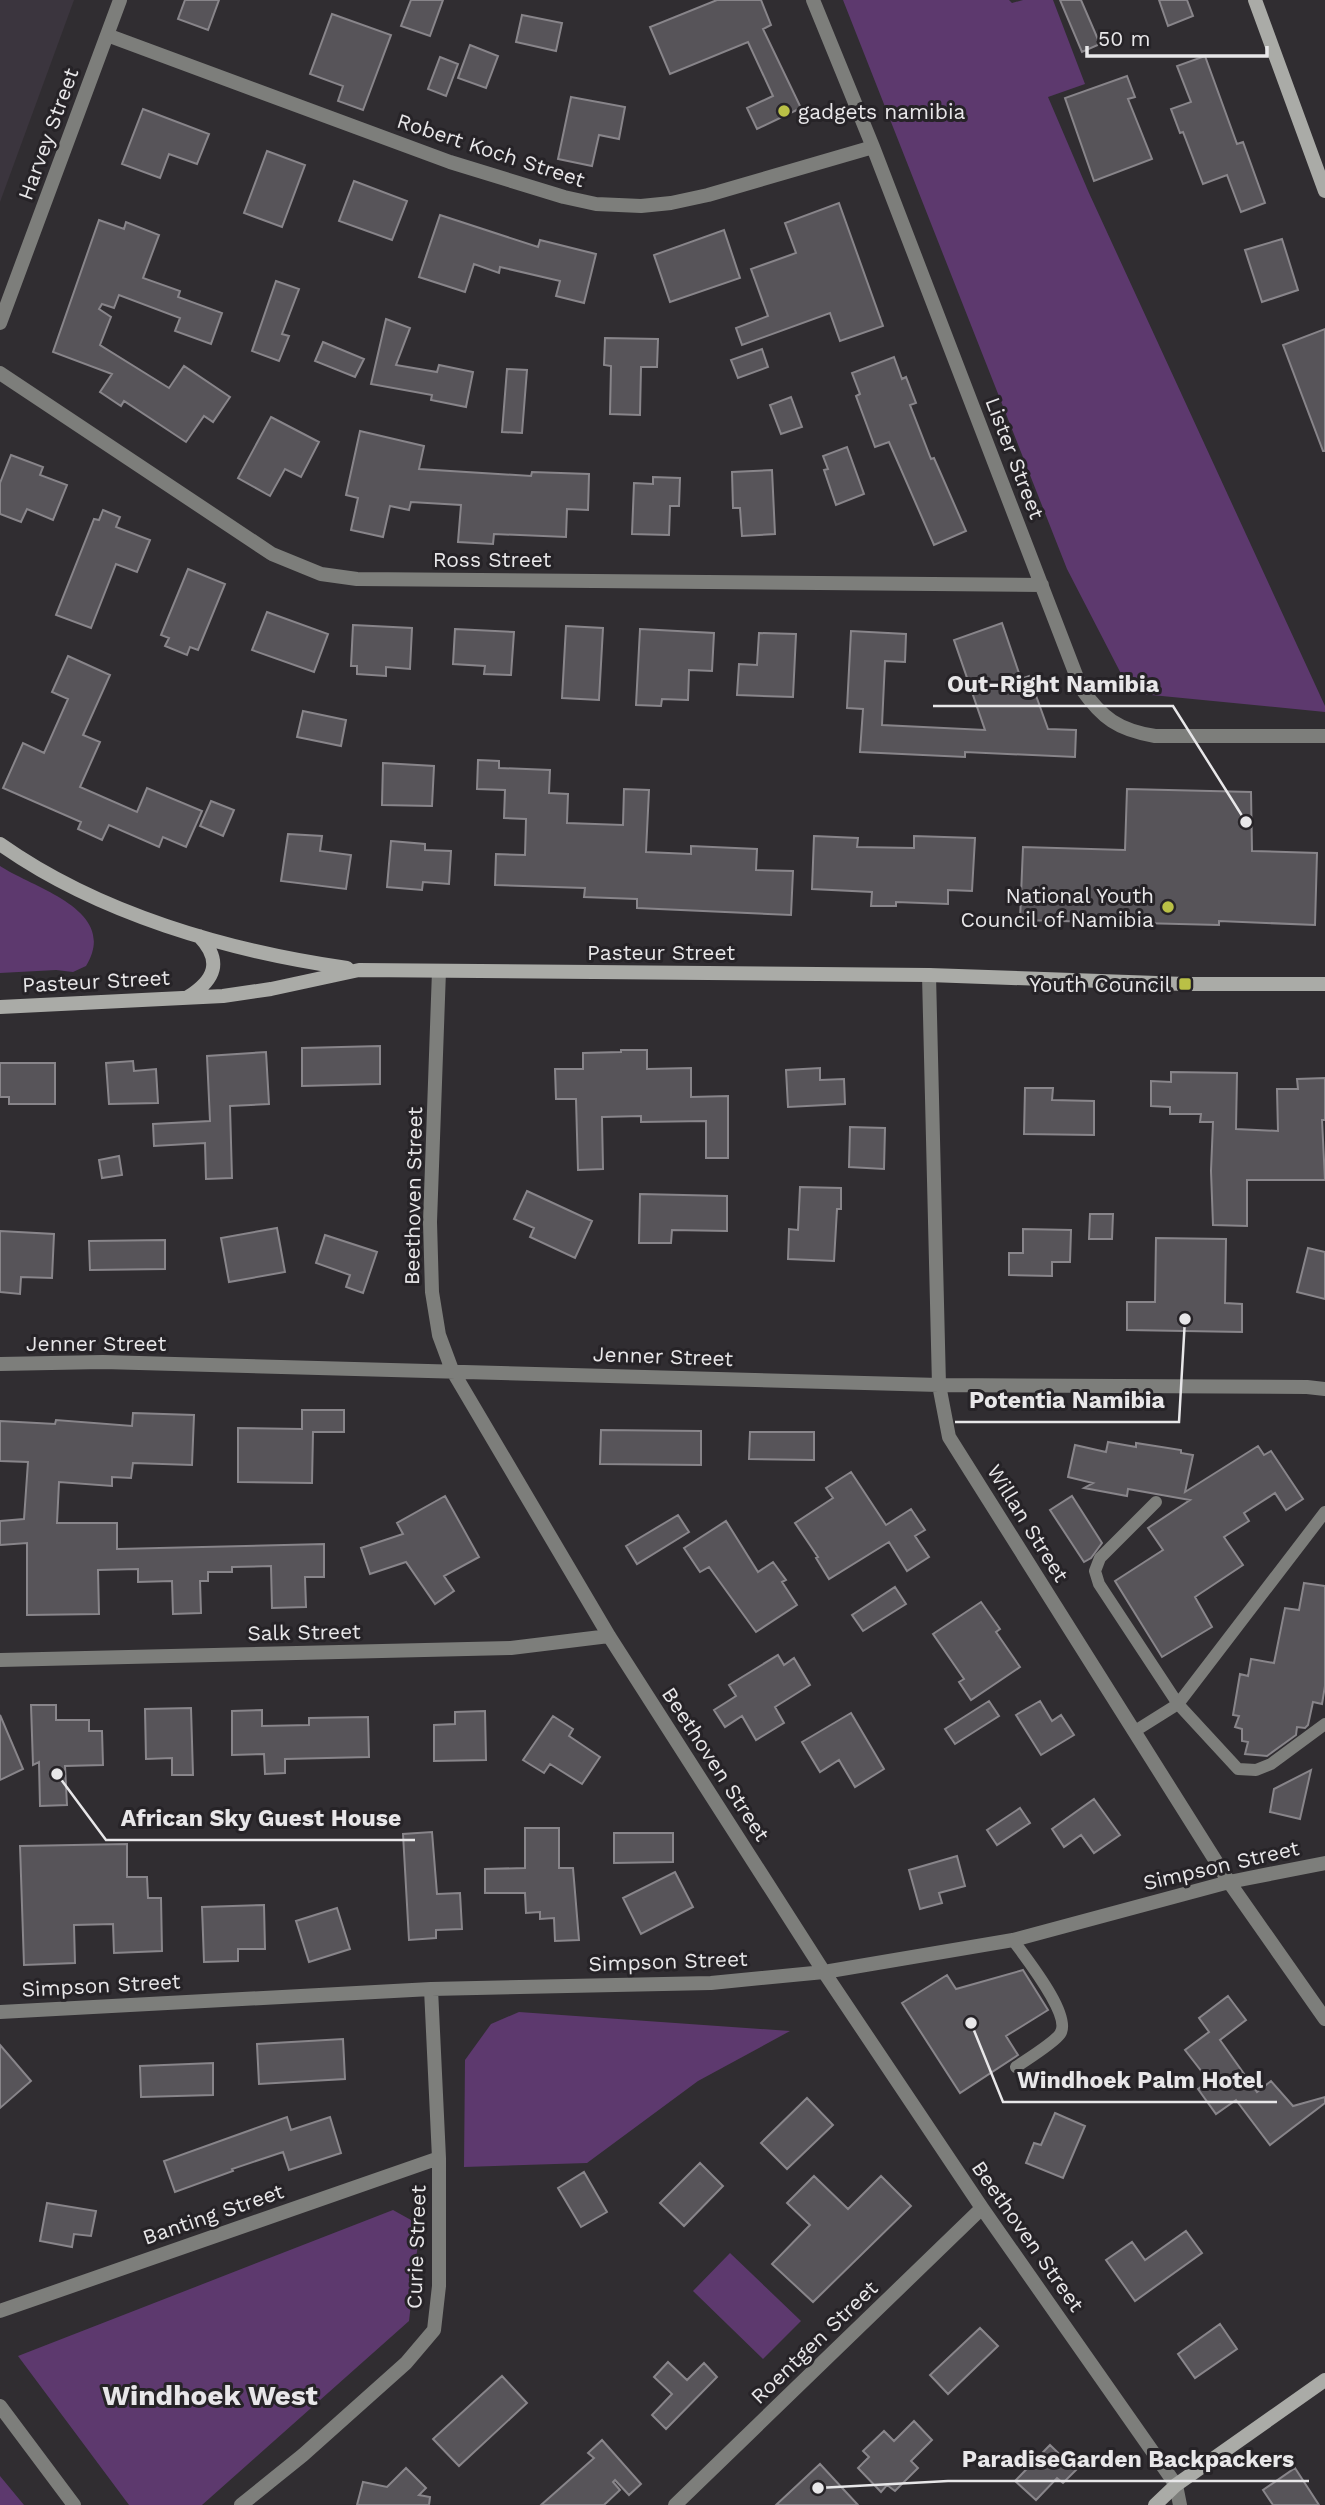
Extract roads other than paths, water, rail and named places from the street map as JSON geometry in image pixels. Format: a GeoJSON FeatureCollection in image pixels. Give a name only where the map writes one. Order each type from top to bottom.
{"type":"FeatureCollection","features":[{"type":"Feature","properties":{"kind":"main road"},"geometry":{"type":"LineString","coordinates":[[1255,0],[1325,191]]}},
{"type":"Feature","properties":{"kind":"main road"},"geometry":{"type":"LineString","coordinates":[[0,844],[50,876],[135,915],[198,935],[308,962],[359,970]]}},
{"type":"Feature","properties":{"kind":"main road"},"geometry":{"type":"LineString","coordinates":[[187,998],[205,987],[213,972],[209,946],[198,935]]}},
{"type":"Feature","properties":{"kind":"main road","name":"Pasteur Street"},"geometry":{"type":"LineString","coordinates":[[0,1007],[223,996],[271,989],[359,970],[929,975],[1185,984],[1325,984]]}},
{"type":"Feature","properties":{"kind":"main road"},"geometry":{"type":"LineString","coordinates":[[1155,2505],[1176,2485],[1325,2380]]}},
{"type":"Feature","properties":{"kind":"street","name":"Harvey Street"},"geometry":{"type":"LineString","coordinates":[[0,323],[120,0]]}},
{"type":"Feature","properties":{"kind":"street","name":"Lister Street"},"geometry":{"type":"LineString","coordinates":[[813,0],[873,147],[1081,688],[1094,706],[1130,732],[1155,736],[1325,736]]}},
{"type":"Feature","properties":{"kind":"street","name":"Robert Koch Street"},"geometry":{"type":"LineString","coordinates":[[107,35],[450,162],[564,197],[596,204],[641,206],[671,203],[708,195],[873,147]]}},
{"type":"Feature","properties":{"kind":"street","name":"Ross Street"},"geometry":{"type":"LineString","coordinates":[[0,373],[272,554],[321,574],[357,579],[1042,585]]}},
{"type":"Feature","properties":{"kind":"street","name":"Beethoven Street"},"geometry":{"type":"LineString","coordinates":[[439,971],[430,1222],[432,1292],[439,1335],[452,1370],[609,1636],[824,1972],[982,2208],[1176,2485],[1180,2505]]}},
{"type":"Feature","properties":{"kind":"street","name":"Willan Street"},"geometry":{"type":"LineString","coordinates":[[929,975],[939,1385],[949,1437],[1229,1882],[1325,2019]]}},
{"type":"Feature","properties":{"kind":"street","name":"Jenner Street"},"geometry":{"type":"LineString","coordinates":[[0,1364],[103,1362],[939,1385],[1325,1389]]}},
{"type":"Feature","properties":{"kind":"street","name":"Salk Street"},"geometry":{"type":"LineString","coordinates":[[0,1660],[511,1648],[609,1636]]}},
{"type":"Feature","properties":{"kind":"street","name":"Simpson Street"},"geometry":{"type":"LineString","coordinates":[[0,2012],[431,1989],[710,1983],[824,1972],[1013,1940],[1229,1882],[1325,1863]]}},
{"type":"Feature","properties":{"kind":"street","name":"Curie Street"},"geometry":{"type":"LineString","coordinates":[[241,2505],[303,2455],[396,2372],[433,2330],[439,2286],[439,2158],[431,1989]]}},
{"type":"Feature","properties":{"kind":"street","name":"Banting Street"},"geometry":{"type":"LineString","coordinates":[[0,2311],[439,2158]]}},
{"type":"Feature","properties":{"kind":"street","name":"Roentgen Street"},"geometry":{"type":"LineString","coordinates":[[675,2505],[982,2208]]}},
{"type":"Feature","properties":{"kind":"street"},"geometry":{"type":"LineString","coordinates":[[0,2406],[74,2505]]}},
{"type":"Feature","properties":{"kind":"lane"},"geometry":{"type":"LineString","coordinates":[[1156,1502],[1100,1558],[1095,1571],[1099,1584],[1178,1704],[1238,1769],[1256,1770],[1272,1764],[1325,1724]]}},
{"type":"Feature","properties":{"kind":"lane"},"geometry":{"type":"LineString","coordinates":[[1135,1731],[1178,1704],[1325,1512]]}},
{"type":"Feature","properties":{"kind":"lane"},"geometry":{"type":"LineString","coordinates":[[1013,1940],[1059,2008],[1064,2023],[1060,2035],[1016,2067]]}},
{"type":"Feature","properties":{"kind":"place","name":"gadgets namibia"},"geometry":{"type":"Point","coordinates":[784,111]}},
{"type":"Feature","properties":{"kind":"place","name":"Out-Right Namibia"},"geometry":{"type":"Point","coordinates":[1246,822]}},
{"type":"Feature","properties":{"kind":"place","name":"National Youth Council of Namibia"},"geometry":{"type":"Point","coordinates":[1168,907]}},
{"type":"Feature","properties":{"kind":"place","name":"Youth Council"},"geometry":{"type":"Point","coordinates":[1185,984]}},
{"type":"Feature","properties":{"kind":"place","name":"Potentia Namibia"},"geometry":{"type":"Point","coordinates":[1185,1319]}},
{"type":"Feature","properties":{"kind":"place","name":"African Sky Guest House"},"geometry":{"type":"Point","coordinates":[57,1774]}},
{"type":"Feature","properties":{"kind":"place","name":"Windhoek Palm Hotel"},"geometry":{"type":"Point","coordinates":[971,2023]}},
{"type":"Feature","properties":{"kind":"place","name":"ParadiseGarden Backpackers"},"geometry":{"type":"Point","coordinates":[818,2488]}},
{"type":"Feature","properties":{"kind":"district","name":"Windhoek West"},"geometry":{"type":"Point","coordinates":[210,2395]}}]}
